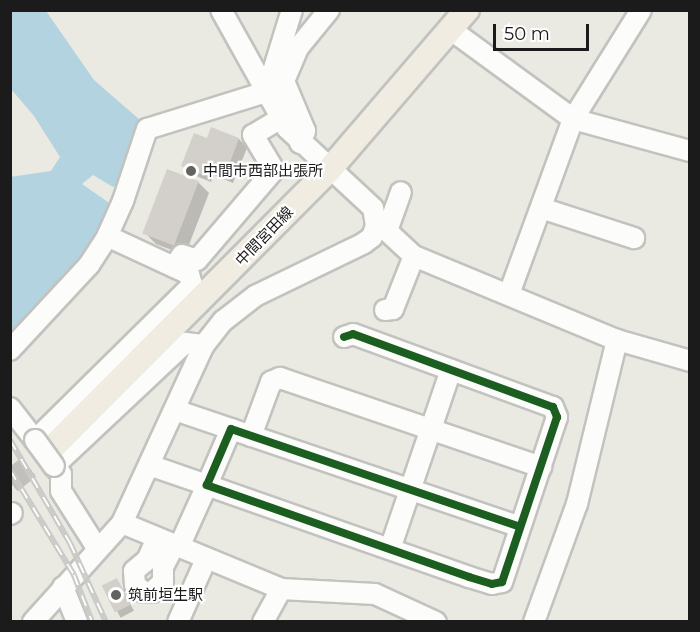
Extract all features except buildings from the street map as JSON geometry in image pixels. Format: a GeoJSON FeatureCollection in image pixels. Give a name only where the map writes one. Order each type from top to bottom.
{"type":"FeatureCollection","features":[{"type":"Feature","properties":{"kind":"main road","name":"中間宮田線"},"geometry":{"type":"LineString","coordinates":[[46,452],[330,169],[467,10]]}},
{"type":"Feature","properties":{"kind":"street"},"geometry":{"type":"LineString","coordinates":[[221,10],[281,118],[300,143],[372,208],[382,228],[414,256],[617,340],[690,361]]}},
{"type":"Feature","properties":{"kind":"street"},"geometry":{"type":"LineString","coordinates":[[266,92],[292,10]]}},
{"type":"Feature","properties":{"kind":"street"},"geometry":{"type":"LineString","coordinates":[[300,143],[305,131],[284,81],[293,56],[329,10]]}},
{"type":"Feature","properties":{"kind":"street"},"geometry":{"type":"LineString","coordinates":[[509,294],[573,119],[641,10]]}},
{"type":"Feature","properties":{"kind":"street"},"geometry":{"type":"LineString","coordinates":[[450,29],[573,119],[690,151]]}},
{"type":"Feature","properties":{"kind":"street"},"geometry":{"type":"LineString","coordinates":[[10,350],[89,265],[107,236],[147,129],[266,92]]}},
{"type":"Feature","properties":{"kind":"street"},"geometry":{"type":"LineString","coordinates":[[174,267],[182,255],[197,260],[274,170],[253,135],[281,118]]}},
{"type":"Feature","properties":{"kind":"street"},"geometry":{"type":"LineString","coordinates":[[33,621],[122,523],[204,345],[224,321],[255,296],[364,243],[382,228],[401,192]]}},
{"type":"Feature","properties":{"kind":"street"},"geometry":{"type":"LineString","coordinates":[[541,208],[634,238]]}},
{"type":"Feature","properties":{"kind":"street"},"geometry":{"type":"LineString","coordinates":[[46,452],[192,285],[189,274],[107,236]]}},
{"type":"Feature","properties":{"kind":"street"},"geometry":{"type":"LineString","coordinates":[[385,310],[393,309],[414,256]]}},
{"type":"Feature","properties":{"kind":"street"},"geometry":{"type":"LineString","coordinates":[[148,465],[492,584],[502,582],[557,417],[553,407],[353,334],[344,337]]}},
{"type":"Feature","properties":{"kind":"street"},"geometry":{"type":"LineString","coordinates":[[534,621],[577,504],[617,340]]}},
{"type":"Feature","properties":{"kind":"street"},"geometry":{"type":"LineString","coordinates":[[46,452],[185,343],[204,345]]}},
{"type":"Feature","properties":{"kind":"street"},"geometry":{"type":"LineString","coordinates":[[390,549],[451,370]]}},
{"type":"Feature","properties":{"kind":"street"},"geometry":{"type":"LineString","coordinates":[[251,436],[271,382],[280,378],[541,467]]}},
{"type":"Feature","properties":{"kind":"street"},"geometry":{"type":"LineString","coordinates":[[10,408],[61,474],[61,491],[98,548]]}},
{"type":"Feature","properties":{"kind":"street"},"geometry":{"type":"LineString","coordinates":[[175,410],[520,527]]}},
{"type":"Feature","properties":{"kind":"street"},"geometry":{"type":"LineString","coordinates":[[170,544],[207,485],[231,429]]}},
{"type":"Feature","properties":{"kind":"street"},"geometry":{"type":"LineString","coordinates":[[122,523],[281,589],[375,594],[436,621]]}},
{"type":"Feature","properties":{"kind":"street"},"geometry":{"type":"LineString","coordinates":[[178,621],[206,559]]}},
{"type":"Feature","properties":{"kind":"street"},"geometry":{"type":"LineString","coordinates":[[63,587],[77,621]]}},
{"type":"Feature","properties":{"kind":"street"},"geometry":{"type":"LineString","coordinates":[[263,621],[281,589]]}},
{"type":"Feature","properties":{"kind":"water"},"geometry":{"type":"Polygon","coordinates":[[[11,11],[46,11],[94,80],[140,120],[119,183],[113,187],[93,175],[82,184],[108,202],[108,211],[92,242],[93,248],[11,338],[10,177],[51,171],[60,157],[34,116],[11,89],[11,11]]]}},
{"type":"Feature","properties":{"kind":"tunnel"},"geometry":{"type":"LineString","coordinates":[[10,482],[49,451]]}},
{"type":"Feature","properties":{"kind":"railway"},"geometry":{"type":"LineString","coordinates":[[10,440],[70,543],[106,622]]}},
{"type":"Feature","properties":{"kind":"railway"},"geometry":{"type":"LineString","coordinates":[[10,470],[74,575],[92,622]]}},
{"type":"Feature","properties":{"kind":"cycle path"},"geometry":{"type":"LineString","coordinates":[[344,337],[353,334],[553,407],[557,417],[502,582],[492,584],[469,577],[207,485],[231,429],[520,527]]}},
{"type":"Feature","properties":{"kind":"place","name":"中間市西部出張所"},"geometry":{"type":"Point","coordinates":[191,171]}},
{"type":"Feature","properties":{"kind":"place","name":"筑前垣生駅"},"geometry":{"type":"Point","coordinates":[116,595]}}]}
